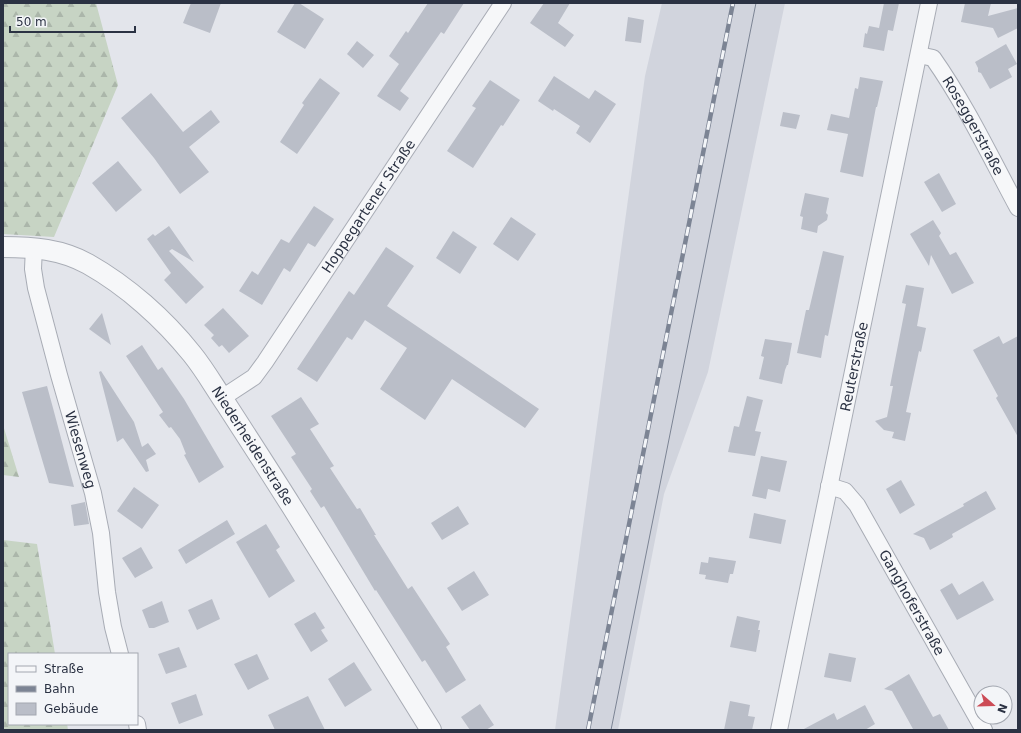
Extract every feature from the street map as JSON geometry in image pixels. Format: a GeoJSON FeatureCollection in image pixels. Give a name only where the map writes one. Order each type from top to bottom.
{"type":"FeatureCollection","features":[{"type":"Feature","properties":{"kind":"street","name":"Hoppegartener Straße"},"geometry":{"type":"LineString","coordinates":[[222,398],[254,377],[265,362],[503,3]]}},
{"type":"Feature","properties":{"kind":"street","name":"Reuterstraße"},"geometry":{"type":"LineString","coordinates":[[779,730],[929,3]]}},
{"type":"Feature","properties":{"kind":"street","name":"Roseggerstraße"},"geometry":{"type":"LineString","coordinates":[[919,55],[933,58],[969,117],[1018,208]]}},
{"type":"Feature","properties":{"kind":"street","name":"Niederheidenstraße"},"geometry":{"type":"LineString","coordinates":[[3,247],[34,247],[67,254],[86,263],[99,270],[130,292],[177,336],[193,355],[222,398],[431,730]]}},
{"type":"Feature","properties":{"kind":"street","name":"Wiesenweg"},"geometry":{"type":"LineString","coordinates":[[34,247],[33,269],[36,288],[93,493],[101,532],[107,592],[113,627],[120,653]]}},
{"type":"Feature","properties":{"kind":"street","name":"Ganghoferstraße"},"geometry":{"type":"LineString","coordinates":[[829,486],[845,490],[857,505],[984,730]]}},
{"type":"Feature","properties":{"kind":"shaded area"},"geometry":{"type":"Polygon","coordinates":[[[662,3],[785,3],[708,372],[664,494],[618,730],[555,730],[645,76],[662,3]]]}},
{"type":"Feature","properties":{"kind":"green space"},"geometry":{"type":"Polygon","coordinates":[[[3,3],[96,3],[118,85],[54,237],[3,234],[3,3]]]}},
{"type":"Feature","properties":{"kind":"green space"},"geometry":{"type":"Polygon","coordinates":[[[3,425],[19,477],[3,475],[3,425]]]}},
{"type":"Feature","properties":{"kind":"green space"},"geometry":{"type":"Polygon","coordinates":[[[3,540],[37,544],[55,653],[8,653],[8,725],[67,725],[68,730],[3,730],[3,540]]]}},
{"type":"Feature","properties":{"kind":"building"},"geometry":{"type":"Polygon","coordinates":[[[191,3],[221,3],[210,33],[183,23],[191,3]]]}},
{"type":"Feature","properties":{"kind":"building"},"geometry":{"type":"Polygon","coordinates":[[[295,3],[299,3],[324,19],[305,49],[277,32],[295,3]]]}},
{"type":"Feature","properties":{"kind":"building"},"geometry":{"type":"Polygon","coordinates":[[[428,3],[464,3],[444,34],[441,32],[400,91],[409,98],[400,111],[377,96],[399,64],[389,56],[406,31],[408,33],[428,3]]]}},
{"type":"Feature","properties":{"kind":"building"},"geometry":{"type":"Polygon","coordinates":[[[544,3],[570,3],[558,23],[574,35],[565,47],[530,23],[544,3]]]}},
{"type":"Feature","properties":{"kind":"building"},"geometry":{"type":"Polygon","coordinates":[[[884,3],[899,3],[893,31],[888,30],[884,51],[863,47],[865,33],[867,34],[869,26],[879,28],[884,3]]]}},
{"type":"Feature","properties":{"kind":"building"},"geometry":{"type":"Polygon","coordinates":[[[965,3],[991,3],[988,16],[1018,8],[1018,28],[998,38],[993,28],[961,22],[965,3]]]}},
{"type":"Feature","properties":{"kind":"building"},"geometry":{"type":"Polygon","coordinates":[[[628,17],[644,20],[641,43],[625,41],[628,17]]]}},
{"type":"Feature","properties":{"kind":"building"},"geometry":{"type":"Polygon","coordinates":[[[357,41],[374,55],[363,68],[347,54],[357,41]]]}},
{"type":"Feature","properties":{"kind":"building"},"geometry":{"type":"Polygon","coordinates":[[[1006,44],[1017,64],[1008,69],[1012,77],[990,89],[981,73],[978,72],[975,62],[1006,44]]]}},
{"type":"Feature","properties":{"kind":"building"},"geometry":{"type":"Polygon","coordinates":[[[554,76],[589,99],[595,90],[616,104],[590,143],[576,133],[580,126],[554,109],[553,111],[538,101],[554,76]]]}},
{"type":"Feature","properties":{"kind":"building"},"geometry":{"type":"Polygon","coordinates":[[[860,77],[883,81],[876,107],[863,177],[840,172],[848,134],[827,130],[831,114],[849,118],[855,88],[858,89],[860,77]]]}},
{"type":"Feature","properties":{"kind":"building"},"geometry":{"type":"Polygon","coordinates":[[[320,78],[340,93],[297,154],[280,142],[304,105],[302,103],[320,78]]]}},
{"type":"Feature","properties":{"kind":"building"},"geometry":{"type":"Polygon","coordinates":[[[490,80],[520,100],[503,126],[501,125],[473,168],[447,151],[476,108],[472,106],[490,80]]]}},
{"type":"Feature","properties":{"kind":"building"},"geometry":{"type":"Polygon","coordinates":[[[151,93],[183,132],[211,110],[220,122],[189,147],[209,172],[180,194],[154,158],[121,118],[151,93]]]}},
{"type":"Feature","properties":{"kind":"building"},"geometry":{"type":"Polygon","coordinates":[[[783,112],[800,115],[796,129],[780,126],[783,112]]]}},
{"type":"Feature","properties":{"kind":"building"},"geometry":{"type":"Polygon","coordinates":[[[118,161],[142,190],[116,212],[92,183],[118,161]]]}},
{"type":"Feature","properties":{"kind":"building"},"geometry":{"type":"Polygon","coordinates":[[[939,173],[956,204],[942,212],[924,182],[939,173]]]}},
{"type":"Feature","properties":{"kind":"building"},"geometry":{"type":"Polygon","coordinates":[[[805,193],[829,198],[826,213],[828,215],[827,220],[818,226],[817,233],[801,229],[803,217],[800,216],[805,193]]]}},
{"type":"Feature","properties":{"kind":"building"},"geometry":{"type":"Polygon","coordinates":[[[314,206],[334,219],[315,247],[308,243],[290,272],[284,268],[262,305],[239,291],[252,271],[258,275],[281,239],[289,243],[314,206]]]}},
{"type":"Feature","properties":{"kind":"building"},"geometry":{"type":"Polygon","coordinates":[[[511,217],[536,234],[518,261],[493,244],[511,217]]]}},
{"type":"Feature","properties":{"kind":"building"},"geometry":{"type":"Polygon","coordinates":[[[933,220],[941,233],[939,236],[950,255],[956,252],[974,283],[952,294],[931,255],[929,266],[910,234],[933,220]]]}},
{"type":"Feature","properties":{"kind":"building"},"geometry":{"type":"Polygon","coordinates":[[[169,226],[194,262],[172,249],[169,251],[204,287],[186,304],[164,280],[171,273],[147,239],[153,234],[155,236],[169,226]]]}},
{"type":"Feature","properties":{"kind":"building"},"geometry":{"type":"Polygon","coordinates":[[[453,231],[477,247],[460,274],[436,258],[453,231]]]}},
{"type":"Feature","properties":{"kind":"building"},"geometry":{"type":"Polygon","coordinates":[[[386,247],[414,266],[387,306],[539,409],[525,428],[452,379],[425,420],[380,389],[407,348],[365,320],[352,340],[347,337],[317,382],[297,369],[349,291],[354,295],[386,247]]]}},
{"type":"Feature","properties":{"kind":"building"},"geometry":{"type":"Polygon","coordinates":[[[823,251],[844,256],[828,336],[825,335],[821,358],[797,353],[806,310],[809,310],[823,251]]]}},
{"type":"Feature","properties":{"kind":"building"},"geometry":{"type":"Polygon","coordinates":[[[906,285],[924,288],[917,326],[926,328],[921,352],[919,351],[906,412],[911,413],[905,441],[892,438],[894,432],[884,430],[875,421],[887,417],[893,386],[890,386],[906,304],[902,303],[906,285]]]}},
{"type":"Feature","properties":{"kind":"building"},"geometry":{"type":"Polygon","coordinates":[[[223,308],[249,336],[229,353],[222,345],[219,347],[211,338],[214,335],[204,325],[223,308]]]}},
{"type":"Feature","properties":{"kind":"building"},"geometry":{"type":"Polygon","coordinates":[[[102,313],[111,345],[89,329],[102,313]]]}},
{"type":"Feature","properties":{"kind":"building"},"geometry":{"type":"Polygon","coordinates":[[[999,336],[1003,344],[1018,336],[1018,437],[996,398],[998,396],[973,350],[999,336]]]}},
{"type":"Feature","properties":{"kind":"building"},"geometry":{"type":"Polygon","coordinates":[[[765,339],[792,343],[788,365],[785,370],[782,384],[759,379],[764,357],[761,356],[765,339]]]}},
{"type":"Feature","properties":{"kind":"building"},"geometry":{"type":"Polygon","coordinates":[[[142,345],[158,370],[162,367],[184,399],[224,467],[199,483],[184,455],[186,454],[180,439],[159,415],[163,412],[126,356],[142,345]]]}},
{"type":"Feature","properties":{"kind":"building"},"geometry":{"type":"Polygon","coordinates":[[[101,371],[134,422],[142,447],[148,443],[156,454],[146,460],[149,471],[146,472],[123,438],[117,442],[99,372],[101,371]]]}},
{"type":"Feature","properties":{"kind":"building"},"geometry":{"type":"Polygon","coordinates":[[[47,386],[74,487],[49,483],[22,392],[47,386]]]}},
{"type":"Feature","properties":{"kind":"building"},"geometry":{"type":"Polygon","coordinates":[[[747,396],[763,400],[755,431],[761,432],[755,456],[728,452],[734,426],[739,427],[747,396]]]}},
{"type":"Feature","properties":{"kind":"building"},"geometry":{"type":"Polygon","coordinates":[[[301,397],[319,424],[310,429],[334,466],[330,468],[357,509],[360,508],[376,535],[374,535],[408,589],[412,586],[450,644],[446,647],[466,680],[446,693],[425,660],[422,662],[376,590],[375,591],[324,506],[321,508],[310,491],[312,489],[291,457],[296,454],[271,416],[301,397]]]}},
{"type":"Feature","properties":{"kind":"building"},"geometry":{"type":"Polygon","coordinates":[[[761,456],[787,461],[780,492],[768,489],[766,499],[752,496],[761,456]]]}},
{"type":"Feature","properties":{"kind":"building"},"geometry":{"type":"Polygon","coordinates":[[[901,480],[915,505],[900,514],[886,489],[901,480]]]}},
{"type":"Feature","properties":{"kind":"building"},"geometry":{"type":"Polygon","coordinates":[[[134,487],[159,505],[142,529],[117,511],[134,487]]]}},
{"type":"Feature","properties":{"kind":"building"},"geometry":{"type":"Polygon","coordinates":[[[986,491],[996,509],[952,534],[953,537],[930,550],[924,538],[913,534],[964,506],[963,504],[986,491]]]}},
{"type":"Feature","properties":{"kind":"building"},"geometry":{"type":"Polygon","coordinates":[[[85,502],[89,524],[74,526],[71,505],[85,502]]]}},
{"type":"Feature","properties":{"kind":"building"},"geometry":{"type":"Polygon","coordinates":[[[458,506],[469,524],[442,540],[431,523],[458,506]]]}},
{"type":"Feature","properties":{"kind":"building"},"geometry":{"type":"Polygon","coordinates":[[[754,513],[786,520],[781,544],[749,538],[754,513]]]}},
{"type":"Feature","properties":{"kind":"building"},"geometry":{"type":"Polygon","coordinates":[[[227,520],[235,534],[186,564],[178,550],[227,520]]]}},
{"type":"Feature","properties":{"kind":"building"},"geometry":{"type":"Polygon","coordinates":[[[266,524],[280,547],[276,550],[295,581],[269,598],[236,542],[266,524]]]}},
{"type":"Feature","properties":{"kind":"building"},"geometry":{"type":"Polygon","coordinates":[[[141,547],[153,568],[135,578],[122,558],[141,547]]]}},
{"type":"Feature","properties":{"kind":"building"},"geometry":{"type":"Polygon","coordinates":[[[709,557],[736,561],[733,574],[730,574],[728,583],[705,579],[706,575],[699,574],[701,562],[708,563],[709,557]]]}},
{"type":"Feature","properties":{"kind":"building"},"geometry":{"type":"Polygon","coordinates":[[[474,571],[489,595],[462,611],[447,588],[474,571]]]}},
{"type":"Feature","properties":{"kind":"building"},"geometry":{"type":"Polygon","coordinates":[[[983,581],[994,600],[957,620],[940,590],[952,583],[959,595],[983,581]]]}},
{"type":"Feature","properties":{"kind":"building"},"geometry":{"type":"Polygon","coordinates":[[[212,599],[220,619],[197,630],[188,610],[212,599]]]}},
{"type":"Feature","properties":{"kind":"building"},"geometry":{"type":"Polygon","coordinates":[[[162,601],[169,622],[154,628],[149,628],[142,610],[162,601]]]}},
{"type":"Feature","properties":{"kind":"building"},"geometry":{"type":"Polygon","coordinates":[[[315,612],[325,628],[321,630],[328,641],[311,652],[294,624],[315,612]]]}},
{"type":"Feature","properties":{"kind":"building"},"geometry":{"type":"Polygon","coordinates":[[[737,616],[760,621],[756,652],[730,647],[737,616]]]}},
{"type":"Feature","properties":{"kind":"building"},"geometry":{"type":"Polygon","coordinates":[[[179,647],[187,667],[166,674],[158,654],[179,647]]]}},
{"type":"Feature","properties":{"kind":"building"},"geometry":{"type":"Polygon","coordinates":[[[829,653],[856,658],[851,682],[824,677],[829,653]]]}},
{"type":"Feature","properties":{"kind":"building"},"geometry":{"type":"Polygon","coordinates":[[[257,654],[269,679],[248,690],[234,664],[257,654]]]}},
{"type":"Feature","properties":{"kind":"building"},"geometry":{"type":"Polygon","coordinates":[[[354,662],[372,690],[345,707],[328,679],[354,662]]]}},
{"type":"Feature","properties":{"kind":"building"},"geometry":{"type":"Polygon","coordinates":[[[909,674],[933,717],[940,714],[949,730],[912,730],[913,729],[892,691],[884,689],[909,674]]]}},
{"type":"Feature","properties":{"kind":"building"},"geometry":{"type":"Polygon","coordinates":[[[196,694],[203,715],[179,724],[171,703],[196,694]]]}},
{"type":"Feature","properties":{"kind":"building"},"geometry":{"type":"Polygon","coordinates":[[[308,696],[325,730],[275,730],[268,715],[308,696]]]}},
{"type":"Feature","properties":{"kind":"building"},"geometry":{"type":"Polygon","coordinates":[[[730,701],[750,705],[748,716],[755,717],[752,730],[724,730],[730,701]]]}},
{"type":"Feature","properties":{"kind":"building"},"geometry":{"type":"Polygon","coordinates":[[[480,704],[494,725],[486,730],[470,730],[461,717],[480,704]]]}},
{"type":"Feature","properties":{"kind":"building"},"geometry":{"type":"Polygon","coordinates":[[[865,705],[875,724],[865,730],[802,730],[834,713],[837,720],[865,705]]]}},
{"type":"Feature","properties":{"kind":"tram line"},"geometry":{"type":"LineString","coordinates":[[611,730],[756,3]]}},
{"type":"Feature","properties":{"kind":"railway"},"geometry":{"type":"LineString","coordinates":[[588,730],[733,3]]}}]}
